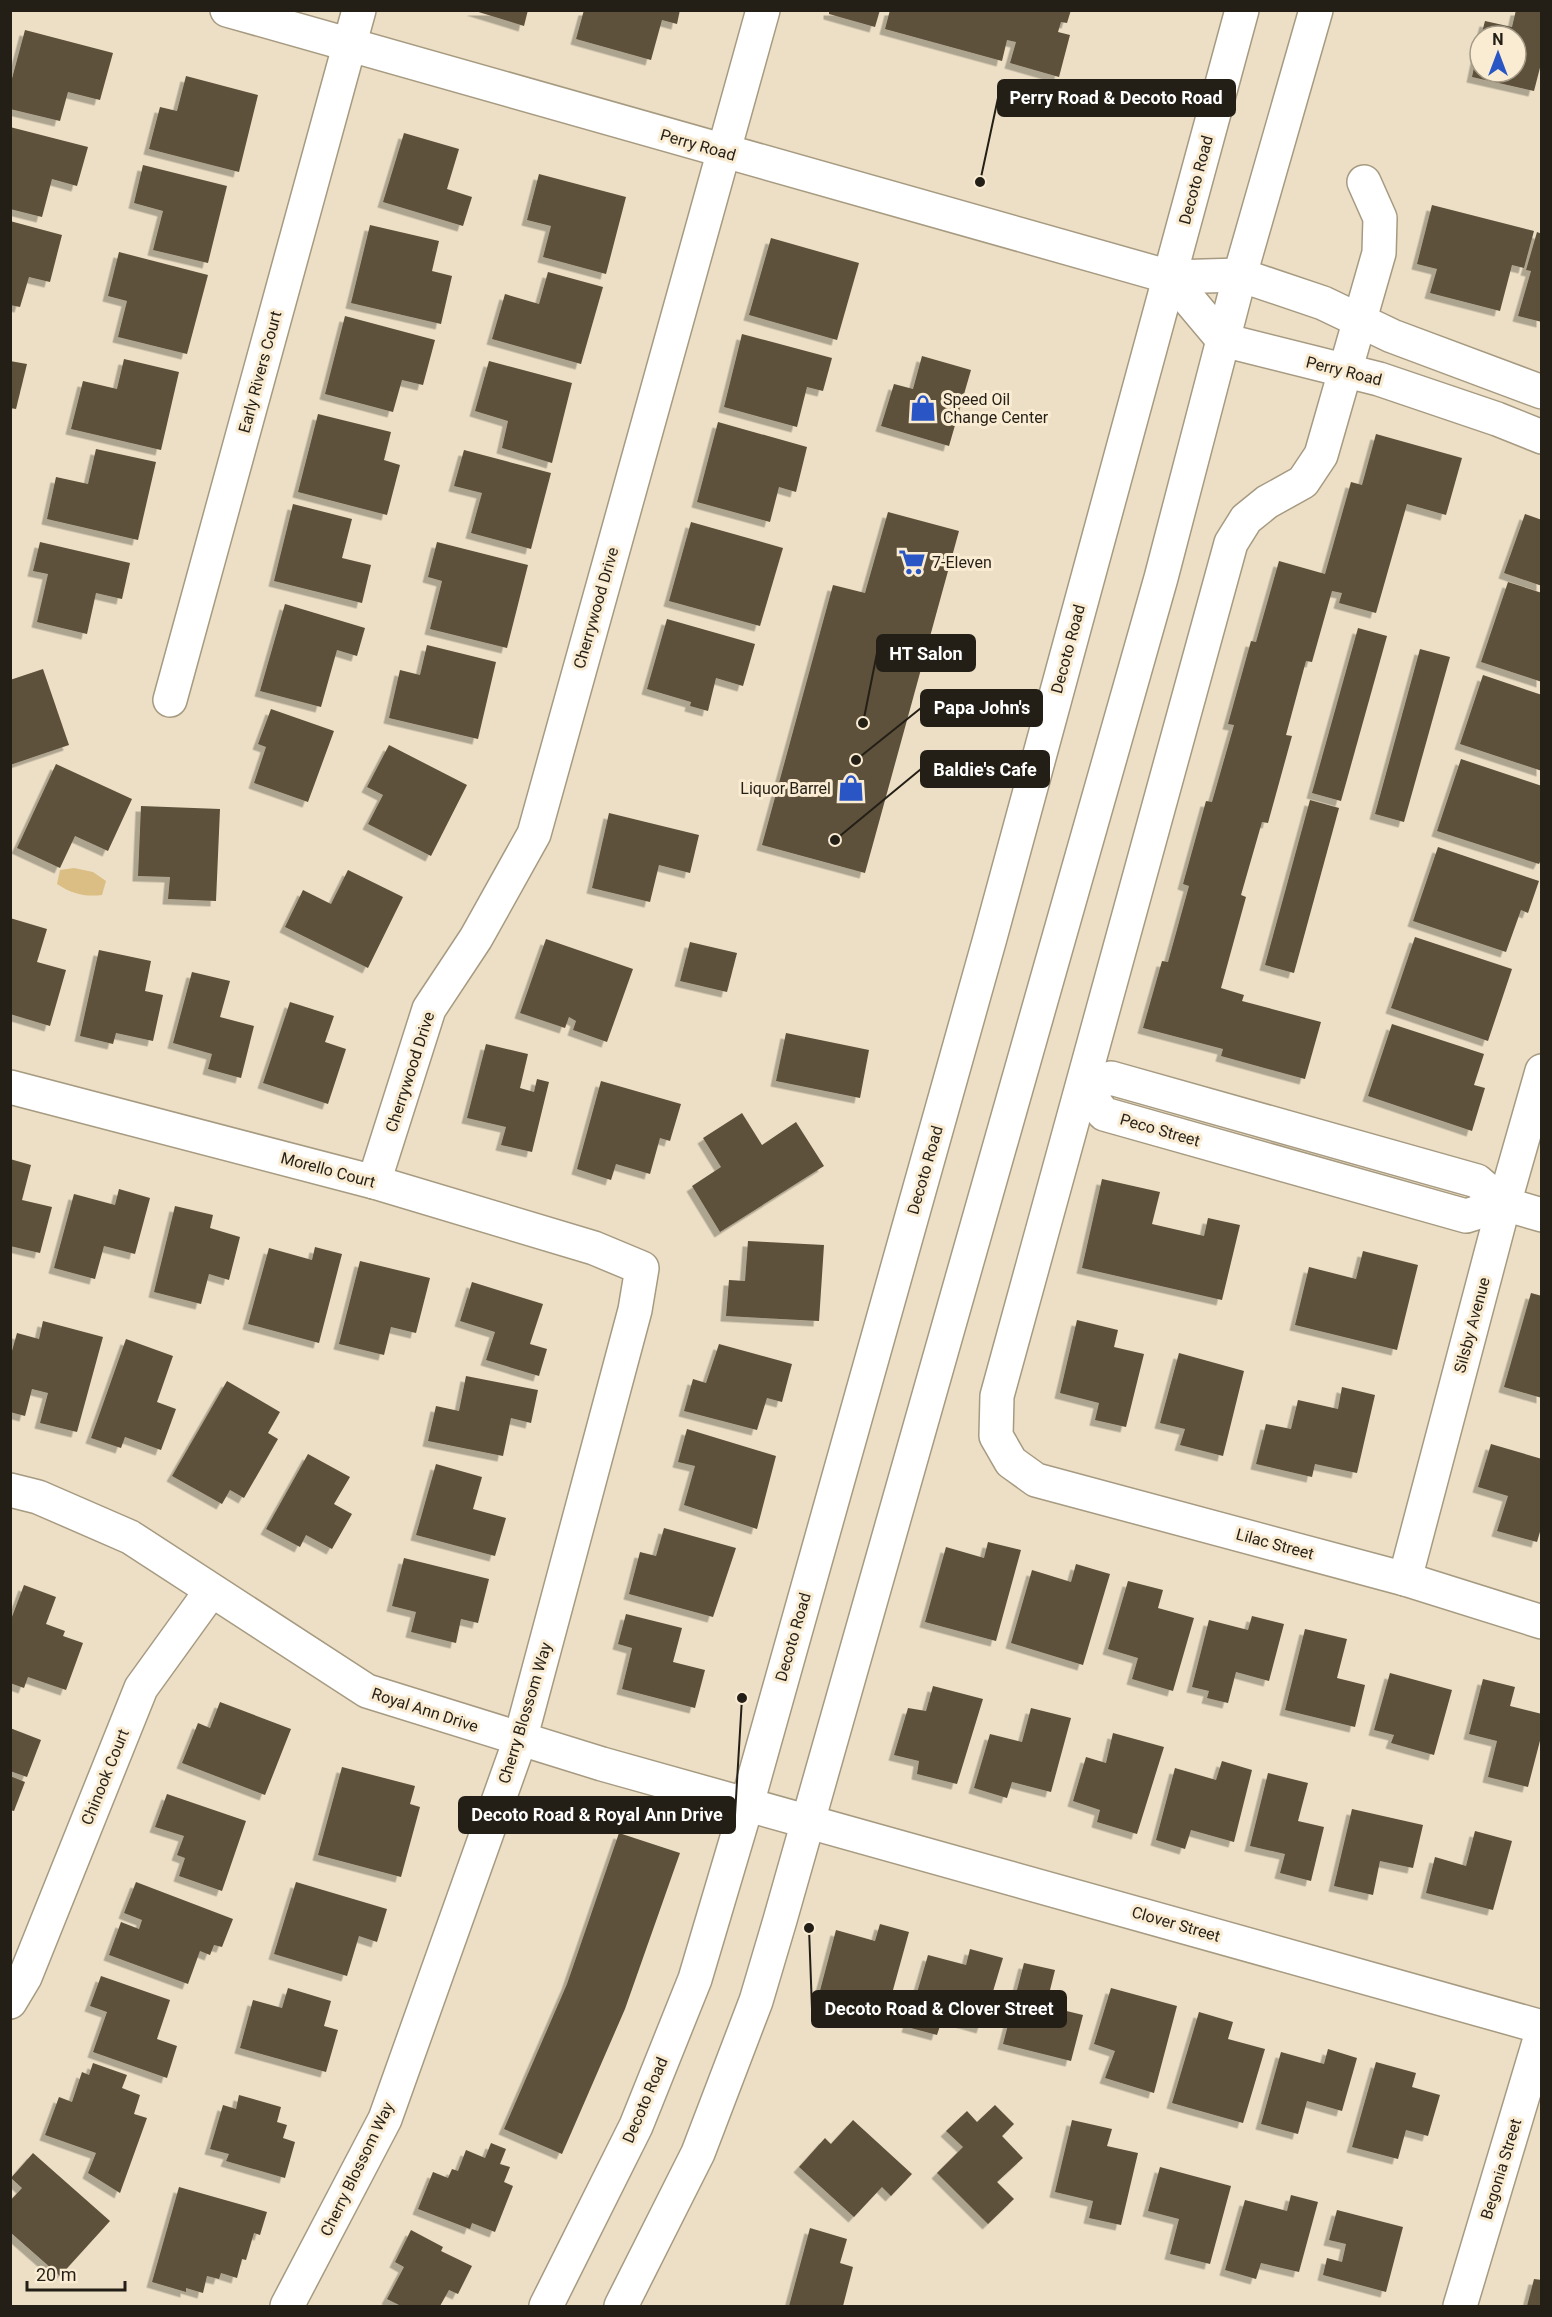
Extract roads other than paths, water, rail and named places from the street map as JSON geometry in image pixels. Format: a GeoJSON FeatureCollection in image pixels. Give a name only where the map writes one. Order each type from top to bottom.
{"type":"FeatureCollection","features":[{"type":"Feature","properties":{"kind":"street","name":"Perry Road"},"geometry":{"type":"LineString","coordinates":[[227,10],[1170,277],[1240,275],[1323,303],[1392,336],[1542,392]]}},
{"type":"Feature","properties":{"kind":"street","name":"Early Rivers Court"},"geometry":{"type":"LineString","coordinates":[[170,699],[359,10]]}},
{"type":"Feature","properties":{"kind":"street","name":"Cherrywood Drive"},"geometry":{"type":"LineString","coordinates":[[374,1182],[429,1009],[476,938],[534,834],[763,10]]}},
{"type":"Feature","properties":{"kind":"street","name":"Decoto Road"},"geometry":{"type":"LineString","coordinates":[[546,2307],[636,2126],[695,1979],[747,1804],[990,938],[1242,10]]}},
{"type":"Feature","properties":{"kind":"street"},"geometry":{"type":"LineString","coordinates":[[621,2307],[702,2143],[756,2001],[810,1822],[1161,578],[1240,275],[1316,10]]}},
{"type":"Feature","properties":{"kind":"street"},"geometry":{"type":"LineString","coordinates":[[1083,1088],[1232,543],[1246,519],[1267,502],[1303,482],[1321,454],[1379,253],[1380,218],[1364,182]]}},
{"type":"Feature","properties":{"kind":"street"},"geometry":{"type":"LineString","coordinates":[[1170,277],[1223,340]]}},
{"type":"Feature","properties":{"kind":"street","name":"Perry Road"},"geometry":{"type":"LineString","coordinates":[[1223,340],[1379,379],[1497,419],[1542,437]]}},
{"type":"Feature","properties":{"kind":"street","name":"Silsby Avenue"},"geometry":{"type":"LineString","coordinates":[[1405,1580],[1504,1204],[1542,1071]]}},
{"type":"Feature","properties":{"kind":"street"},"geometry":{"type":"LineString","coordinates":[[1083,1088],[1111,1078],[1115,1079],[1477,1181],[1504,1204],[1542,1215]]}},
{"type":"Feature","properties":{"kind":"street","name":"Morello Court"},"geometry":{"type":"LineString","coordinates":[[10,1087],[374,1182],[594,1248],[642,1268]]}},
{"type":"Feature","properties":{"kind":"street","name":"Lilac Street"},"geometry":{"type":"LineString","coordinates":[[1083,1088],[997,1396],[996,1436],[1011,1462],[1036,1480],[1405,1580],[1542,1622]]}},
{"type":"Feature","properties":{"kind":"street","name":"Cherry Blossom Way"},"geometry":{"type":"LineString","coordinates":[[287,2307],[385,2119],[520,1740],[635,1310],[642,1268]]}},
{"type":"Feature","properties":{"kind":"street","name":"Royal Ann Drive"},"geometry":{"type":"LineString","coordinates":[[10,1490],[38,1497],[130,1537],[367,1691],[520,1740],[810,1822]]}},
{"type":"Feature","properties":{"kind":"street","name":"Chinook Court"},"geometry":{"type":"LineString","coordinates":[[15,1984],[141,1688],[211,1591]]}},
{"type":"Feature","properties":{"kind":"street","name":"Clover Street"},"geometry":{"type":"LineString","coordinates":[[810,1822],[1542,2027]]}},
{"type":"Feature","properties":{"kind":"street","name":"Begonia Street"},"geometry":{"type":"LineString","coordinates":[[1460,2307],[1542,2032]]}},
{"type":"Feature","properties":{"kind":"place","name":"Perry Road & Decoto Road"},"geometry":{"type":"Point","coordinates":[980,182]}},
{"type":"Feature","properties":{"kind":"place","name":"Speed Oil Change Center"},"geometry":{"type":"Point","coordinates":[923,408]}},
{"type":"Feature","properties":{"kind":"place","name":"7-Eleven"},"geometry":{"type":"Point","coordinates":[912,562]}},
{"type":"Feature","properties":{"kind":"place","name":"HT Salon"},"geometry":{"type":"Point","coordinates":[863,723]}},
{"type":"Feature","properties":{"kind":"place","name":"Papa John's"},"geometry":{"type":"Point","coordinates":[856,760]}},
{"type":"Feature","properties":{"kind":"place","name":"Liquor Barrel"},"geometry":{"type":"Point","coordinates":[851,788]}},
{"type":"Feature","properties":{"kind":"place","name":"Baldie's Cafe"},"geometry":{"type":"Point","coordinates":[835,840]}},
{"type":"Feature","properties":{"kind":"place","name":"Decoto Road & Royal Ann Drive"},"geometry":{"type":"Point","coordinates":[742,1698]}},
{"type":"Feature","properties":{"kind":"place","name":"Decoto Road & Clover Street"},"geometry":{"type":"Point","coordinates":[809,1928]}}]}
